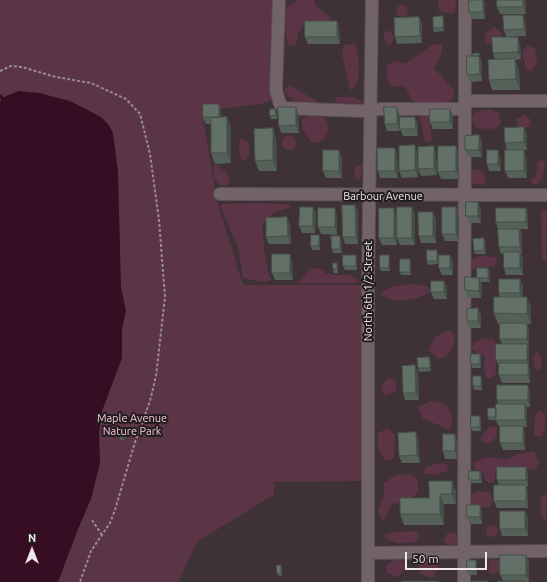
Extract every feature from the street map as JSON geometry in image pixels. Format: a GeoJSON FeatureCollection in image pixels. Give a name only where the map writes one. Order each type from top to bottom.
{"type":"FeatureCollection","features":[{"type":"Feature","properties":{"kind":"street"},"geometry":{"type":"LineString","coordinates":[[278,0],[276,90],[280,104],[285,108],[370,110],[547,101]]}},
{"type":"Feature","properties":{"kind":"street","name":"North 6th 1/2 Street"},"geometry":{"type":"LineString","coordinates":[[368,582],[369,196],[372,0]]}},
{"type":"Feature","properties":{"kind":"street"},"geometry":{"type":"LineString","coordinates":[[464,582],[465,0]]}},
{"type":"Feature","properties":{"kind":"street","name":"Barbour Avenue"},"geometry":{"type":"LineString","coordinates":[[220,194],[369,196],[547,195]]}},
{"type":"Feature","properties":{"kind":"street"},"geometry":{"type":"LineString","coordinates":[[368,553],[547,551]]}},
{"type":"Feature","properties":{"kind":"path"},"geometry":{"type":"LineString","coordinates":[[0,71],[11,66],[22,67],[56,77],[91,83],[126,99],[140,114],[150,154],[160,228],[165,290],[164,317],[156,376],[150,401],[133,448],[110,524],[91,551],[80,582]]}},
{"type":"Feature","properties":{"kind":"path"},"geometry":{"type":"LineString","coordinates":[[92,520],[102,535]]}},
{"type":"Feature","properties":{"kind":"green space","name":"Maple Avenue Nature Park"},"geometry":{"type":"Polygon","coordinates":[[[0,0],[276,0],[275,98],[262,104],[202,111],[217,201],[243,285],[365,285],[363,481],[274,482],[274,495],[198,541],[178,582],[0,582],[0,0]]]}},
{"type":"Feature","properties":{"kind":"green space"},"geometry":{"type":"Polygon","coordinates":[[[299,0],[313,0],[317,7],[332,19],[323,23],[304,24],[298,34],[296,45],[289,46],[286,34],[285,12],[290,5],[299,0]]]}},
{"type":"Feature","properties":{"kind":"green space"},"geometry":{"type":"Polygon","coordinates":[[[439,0],[456,0],[455,13],[440,12],[438,3],[439,0]]]}},
{"type":"Feature","properties":{"kind":"green space"},"geometry":{"type":"Polygon","coordinates":[[[400,5],[404,5],[408,11],[404,17],[400,17],[396,13],[396,9],[400,5]]]}},
{"type":"Feature","properties":{"kind":"green space"},"geometry":{"type":"Polygon","coordinates":[[[494,27],[501,32],[501,39],[490,44],[485,43],[485,34],[494,27]]]}},
{"type":"Feature","properties":{"kind":"green space"},"geometry":{"type":"Polygon","coordinates":[[[390,30],[394,38],[392,43],[388,45],[384,40],[384,33],[390,30]]]}},
{"type":"Feature","properties":{"kind":"green space"},"geometry":{"type":"Polygon","coordinates":[[[355,44],[359,61],[359,72],[354,89],[350,90],[342,55],[344,45],[355,44]]]}},
{"type":"Feature","properties":{"kind":"green space"},"geometry":{"type":"Polygon","coordinates":[[[443,44],[441,54],[434,68],[455,91],[451,101],[427,105],[413,102],[405,86],[391,86],[387,79],[387,66],[395,61],[405,64],[432,45],[443,44]]]}},
{"type":"Feature","properties":{"kind":"green space"},"geometry":{"type":"Polygon","coordinates":[[[527,45],[535,48],[537,63],[532,71],[526,71],[522,52],[527,45]]]}},
{"type":"Feature","properties":{"kind":"green space"},"geometry":{"type":"Polygon","coordinates":[[[289,85],[317,101],[307,105],[294,101],[284,90],[289,85]]]}},
{"type":"Feature","properties":{"kind":"green space"},"geometry":{"type":"Polygon","coordinates":[[[337,97],[354,97],[361,101],[363,105],[335,102],[337,97]]]}},
{"type":"Feature","properties":{"kind":"green space"},"geometry":{"type":"Polygon","coordinates":[[[489,109],[498,112],[501,123],[493,129],[476,127],[470,118],[476,112],[489,109]]]}},
{"type":"Feature","properties":{"kind":"green space"},"geometry":{"type":"Polygon","coordinates":[[[427,113],[430,122],[432,141],[425,142],[420,117],[427,113]]]}},
{"type":"Feature","properties":{"kind":"green space"},"geometry":{"type":"Polygon","coordinates":[[[312,115],[326,118],[329,131],[323,140],[317,143],[311,142],[302,129],[302,119],[312,115]]]}},
{"type":"Feature","properties":{"kind":"green space"},"geometry":{"type":"Polygon","coordinates":[[[524,115],[531,120],[530,127],[518,128],[516,119],[524,115]]]}},
{"type":"Feature","properties":{"kind":"green space"},"geometry":{"type":"Polygon","coordinates":[[[289,136],[294,138],[296,143],[294,148],[289,150],[284,148],[282,143],[284,138],[289,136]]]}},
{"type":"Feature","properties":{"kind":"green space"},"geometry":{"type":"Polygon","coordinates":[[[241,139],[249,143],[249,154],[245,161],[241,159],[239,154],[241,139]]]}},
{"type":"Feature","properties":{"kind":"green space"},"geometry":{"type":"Polygon","coordinates":[[[542,159],[545,163],[542,179],[536,185],[530,182],[536,176],[537,163],[542,159]]]}},
{"type":"Feature","properties":{"kind":"green space"},"geometry":{"type":"Polygon","coordinates":[[[217,165],[227,173],[230,180],[226,186],[219,185],[214,178],[214,166],[217,165]]]}},
{"type":"Feature","properties":{"kind":"green space"},"geometry":{"type":"Polygon","coordinates":[[[357,165],[363,166],[360,180],[355,179],[354,171],[357,165]]]}},
{"type":"Feature","properties":{"kind":"green space"},"geometry":{"type":"Polygon","coordinates":[[[475,169],[483,171],[486,181],[483,185],[471,183],[470,173],[475,169]]]}},
{"type":"Feature","properties":{"kind":"green space"},"geometry":{"type":"Polygon","coordinates":[[[223,204],[288,204],[291,207],[273,213],[262,226],[266,263],[272,280],[264,282],[243,278],[238,247],[220,206],[223,204]]]}},
{"type":"Feature","properties":{"kind":"green space"},"geometry":{"type":"Polygon","coordinates":[[[543,209],[547,211],[546,262],[542,259],[541,211],[543,209]]]}},
{"type":"Feature","properties":{"kind":"green space"},"geometry":{"type":"Polygon","coordinates":[[[480,256],[497,257],[496,264],[489,267],[473,269],[470,260],[480,256]]]}},
{"type":"Feature","properties":{"kind":"green space"},"geometry":{"type":"Polygon","coordinates":[[[311,268],[321,269],[327,274],[350,275],[360,281],[355,283],[297,283],[311,268]]]}},
{"type":"Feature","properties":{"kind":"green space"},"geometry":{"type":"Polygon","coordinates":[[[413,284],[427,286],[431,292],[412,299],[399,301],[386,298],[380,294],[392,287],[413,284]]]}},
{"type":"Feature","properties":{"kind":"green space"},"geometry":{"type":"Polygon","coordinates":[[[448,330],[455,335],[452,347],[447,356],[439,359],[428,350],[435,337],[448,330]]]}},
{"type":"Feature","properties":{"kind":"green space"},"geometry":{"type":"Polygon","coordinates":[[[485,338],[495,340],[496,374],[492,378],[487,378],[485,373],[484,364],[486,357],[471,349],[474,342],[485,338]]]}},
{"type":"Feature","properties":{"kind":"green space"},"geometry":{"type":"Polygon","coordinates":[[[538,351],[542,360],[541,369],[535,370],[533,358],[538,351]]]}},
{"type":"Feature","properties":{"kind":"green space"},"geometry":{"type":"Polygon","coordinates":[[[389,378],[396,381],[396,391],[386,396],[381,391],[383,383],[389,378]]]}},
{"type":"Feature","properties":{"kind":"green space"},"geometry":{"type":"Polygon","coordinates":[[[431,401],[444,404],[451,412],[452,427],[450,430],[422,418],[418,407],[431,401]]]}},
{"type":"Feature","properties":{"kind":"green space"},"geometry":{"type":"Polygon","coordinates":[[[539,410],[545,413],[545,427],[542,436],[534,436],[535,416],[539,410]]]}},
{"type":"Feature","properties":{"kind":"green space"},"geometry":{"type":"Polygon","coordinates":[[[490,426],[497,428],[497,434],[494,440],[487,444],[480,439],[490,426]]]}},
{"type":"Feature","properties":{"kind":"green space"},"geometry":{"type":"Polygon","coordinates":[[[388,428],[395,435],[394,458],[386,461],[383,458],[378,444],[378,433],[388,428]]]}},
{"type":"Feature","properties":{"kind":"green space"},"geometry":{"type":"Polygon","coordinates":[[[534,451],[539,462],[535,470],[503,469],[496,471],[494,482],[489,483],[484,479],[483,472],[475,469],[473,463],[489,457],[506,460],[518,454],[534,451]]]}},
{"type":"Feature","properties":{"kind":"green space"},"geometry":{"type":"Polygon","coordinates":[[[440,463],[447,465],[448,471],[435,475],[423,473],[426,467],[440,463]]]}},
{"type":"Feature","properties":{"kind":"green space"},"geometry":{"type":"Polygon","coordinates":[[[411,474],[418,480],[418,492],[411,498],[389,507],[387,516],[382,520],[378,511],[384,494],[384,483],[396,475],[411,474]]]}},
{"type":"Feature","properties":{"kind":"green space"},"geometry":{"type":"Polygon","coordinates":[[[478,491],[490,492],[493,501],[491,506],[482,508],[471,507],[470,496],[478,491]]]}},
{"type":"Feature","properties":{"kind":"green space"},"geometry":{"type":"Polygon","coordinates":[[[546,494],[546,522],[541,510],[541,496],[546,494]]]}},
{"type":"Feature","properties":{"kind":"green space"},"geometry":{"type":"Polygon","coordinates":[[[490,525],[494,525],[498,531],[494,537],[490,537],[486,533],[486,529],[490,525]]]}},
{"type":"Feature","properties":{"kind":"green space"},"geometry":{"type":"Polygon","coordinates":[[[415,531],[420,535],[416,542],[411,543],[390,541],[383,535],[394,532],[415,531]]]}},
{"type":"Feature","properties":{"kind":"green space"},"geometry":{"type":"Polygon","coordinates":[[[448,533],[455,533],[458,539],[456,545],[448,546],[443,539],[448,533]]]}},
{"type":"Feature","properties":{"kind":"green space"},"geometry":{"type":"Polygon","coordinates":[[[430,557],[438,562],[438,569],[432,578],[420,574],[419,562],[430,557]]]}},
{"type":"Feature","properties":{"kind":"green space"},"geometry":{"type":"Polygon","coordinates":[[[492,559],[500,561],[500,569],[495,575],[489,572],[488,563],[492,559]]]}},
{"type":"Feature","properties":{"kind":"green space"},"geometry":{"type":"Polygon","coordinates":[[[394,560],[405,561],[405,569],[398,577],[387,573],[386,565],[394,560]]]}},
{"type":"Feature","properties":{"kind":"shaded area"},"geometry":{"type":"Polygon","coordinates":[[[19,91],[39,93],[70,101],[101,117],[108,124],[113,133],[118,172],[121,288],[126,311],[122,329],[122,358],[102,411],[99,434],[100,463],[91,499],[58,582],[0,582],[0,101],[6,96],[19,91]]]}},
{"type":"Feature","properties":{"kind":"building"},"geometry":{"type":"Polygon","coordinates":[[[469,0],[483,0],[483,12],[469,12],[469,0]]]}},
{"type":"Feature","properties":{"kind":"building"},"geometry":{"type":"Polygon","coordinates":[[[497,0],[523,0],[523,7],[497,7],[497,0]]]}},
{"type":"Feature","properties":{"kind":"building"},"geometry":{"type":"Polygon","coordinates":[[[503,15],[523,15],[524,29],[504,30],[503,15]]]}},
{"type":"Feature","properties":{"kind":"building"},"geometry":{"type":"Polygon","coordinates":[[[443,16],[443,28],[433,28],[433,17],[443,16]]]}},
{"type":"Feature","properties":{"kind":"building"},"geometry":{"type":"Polygon","coordinates":[[[419,17],[420,36],[395,37],[394,18],[419,17]]]}},
{"type":"Feature","properties":{"kind":"building"},"geometry":{"type":"Polygon","coordinates":[[[305,21],[337,21],[337,37],[305,37],[305,21]]]}},
{"type":"Feature","properties":{"kind":"building"},"geometry":{"type":"Polygon","coordinates":[[[492,37],[518,37],[518,52],[493,53],[492,37]]]}},
{"type":"Feature","properties":{"kind":"building"},"geometry":{"type":"Polygon","coordinates":[[[479,53],[479,56],[473,56],[472,54],[479,53]]]}},
{"type":"Feature","properties":{"kind":"building"},"geometry":{"type":"Polygon","coordinates":[[[467,56],[479,56],[480,74],[467,75],[467,56]]]}},
{"type":"Feature","properties":{"kind":"building"},"geometry":{"type":"Polygon","coordinates":[[[515,59],[516,79],[489,80],[488,60],[515,59]]]}},
{"type":"Feature","properties":{"kind":"building"},"geometry":{"type":"Polygon","coordinates":[[[203,104],[219,104],[219,117],[203,117],[203,104]]]}},
{"type":"Feature","properties":{"kind":"building"},"geometry":{"type":"Polygon","coordinates":[[[278,107],[296,107],[296,125],[279,126],[278,107]]]}},
{"type":"Feature","properties":{"kind":"building"},"geometry":{"type":"Polygon","coordinates":[[[384,107],[397,107],[397,124],[385,124],[384,107]]]}},
{"type":"Feature","properties":{"kind":"building"},"geometry":{"type":"Polygon","coordinates":[[[270,109],[275,109],[276,115],[270,116],[270,109]]]}},
{"type":"Feature","properties":{"kind":"building"},"geometry":{"type":"Polygon","coordinates":[[[430,109],[450,109],[450,122],[430,122],[430,109]]]}},
{"type":"Feature","properties":{"kind":"building"},"geometry":{"type":"Polygon","coordinates":[[[227,117],[227,153],[211,153],[211,118],[227,117]]]}},
{"type":"Feature","properties":{"kind":"building"},"geometry":{"type":"Polygon","coordinates":[[[400,117],[415,117],[416,129],[400,129],[400,117]]]}},
{"type":"Feature","properties":{"kind":"building"},"geometry":{"type":"Polygon","coordinates":[[[524,127],[524,142],[505,143],[504,128],[524,127]]]}},
{"type":"Feature","properties":{"kind":"building"},"geometry":{"type":"Polygon","coordinates":[[[273,128],[273,160],[255,161],[254,129],[273,128]]]}},
{"type":"Feature","properties":{"kind":"building"},"geometry":{"type":"Polygon","coordinates":[[[479,135],[479,150],[465,150],[465,136],[479,135]]]}},
{"type":"Feature","properties":{"kind":"building"},"geometry":{"type":"Polygon","coordinates":[[[415,145],[415,170],[399,171],[399,146],[415,145]]]}},
{"type":"Feature","properties":{"kind":"building"},"geometry":{"type":"Polygon","coordinates":[[[434,146],[434,168],[418,169],[418,147],[434,146]]]}},
{"type":"Feature","properties":{"kind":"building"},"geometry":{"type":"Polygon","coordinates":[[[438,146],[456,146],[456,171],[438,172],[438,146]]]}},
{"type":"Feature","properties":{"kind":"building"},"geometry":{"type":"Polygon","coordinates":[[[377,148],[395,148],[395,171],[378,171],[377,148]]]}},
{"type":"Feature","properties":{"kind":"building"},"geometry":{"type":"Polygon","coordinates":[[[323,150],[339,150],[339,171],[323,171],[323,150]]]}},
{"type":"Feature","properties":{"kind":"building"},"geometry":{"type":"Polygon","coordinates":[[[487,150],[498,150],[498,164],[487,164],[487,150]]]}},
{"type":"Feature","properties":{"kind":"building"},"geometry":{"type":"Polygon","coordinates":[[[505,150],[524,150],[524,171],[505,171],[505,150]]]}},
{"type":"Feature","properties":{"kind":"building"},"geometry":{"type":"Polygon","coordinates":[[[466,202],[478,202],[478,216],[466,216],[466,202]]]}},
{"type":"Feature","properties":{"kind":"building"},"geometry":{"type":"Polygon","coordinates":[[[342,205],[355,205],[356,237],[343,237],[342,205]]]}},
{"type":"Feature","properties":{"kind":"building"},"geometry":{"type":"Polygon","coordinates":[[[300,207],[313,207],[313,226],[299,226],[300,207]]]}},
{"type":"Feature","properties":{"kind":"building"},"geometry":{"type":"Polygon","coordinates":[[[397,207],[412,207],[412,238],[397,238],[397,207]]]}},
{"type":"Feature","properties":{"kind":"building"},"geometry":{"type":"Polygon","coordinates":[[[442,207],[456,207],[456,234],[442,234],[442,207]]]}},
{"type":"Feature","properties":{"kind":"building"},"geometry":{"type":"Polygon","coordinates":[[[318,208],[335,208],[335,227],[318,227],[318,208]]]}},
{"type":"Feature","properties":{"kind":"building"},"geometry":{"type":"Polygon","coordinates":[[[379,208],[394,208],[394,238],[379,238],[379,208]]]}},
{"type":"Feature","properties":{"kind":"building"},"geometry":{"type":"Polygon","coordinates":[[[496,208],[526,208],[526,222],[496,222],[496,208]]]}},
{"type":"Feature","properties":{"kind":"building"},"geometry":{"type":"Polygon","coordinates":[[[418,212],[433,212],[433,236],[419,236],[418,212]]]}},
{"type":"Feature","properties":{"kind":"building"},"geometry":{"type":"Polygon","coordinates":[[[287,217],[288,236],[266,237],[266,218],[287,217]]]}},
{"type":"Feature","properties":{"kind":"building"},"geometry":{"type":"Polygon","coordinates":[[[498,229],[519,229],[520,247],[499,247],[498,229]]]}},
{"type":"Feature","properties":{"kind":"building"},"geometry":{"type":"Polygon","coordinates":[[[311,235],[319,235],[319,246],[311,246],[311,235]]]}},
{"type":"Feature","properties":{"kind":"building"},"geometry":{"type":"Polygon","coordinates":[[[331,236],[340,236],[340,249],[332,249],[331,236]]]}},
{"type":"Feature","properties":{"kind":"building"},"geometry":{"type":"Polygon","coordinates":[[[484,238],[484,250],[474,251],[473,239],[484,238]]]}},
{"type":"Feature","properties":{"kind":"building"},"geometry":{"type":"Polygon","coordinates":[[[427,250],[437,250],[437,261],[427,261],[427,250]]]}},
{"type":"Feature","properties":{"kind":"building"},"geometry":{"type":"Polygon","coordinates":[[[504,252],[520,252],[520,268],[504,268],[504,252]]]}},
{"type":"Feature","properties":{"kind":"building"},"geometry":{"type":"Polygon","coordinates":[[[272,254],[290,254],[290,273],[272,273],[272,254]]]}},
{"type":"Feature","properties":{"kind":"building"},"geometry":{"type":"Polygon","coordinates":[[[343,255],[356,255],[356,266],[343,266],[343,255]]]}},
{"type":"Feature","properties":{"kind":"building"},"geometry":{"type":"Polygon","coordinates":[[[380,255],[389,255],[389,268],[380,268],[380,255]]]}},
{"type":"Feature","properties":{"kind":"building"},"geometry":{"type":"Polygon","coordinates":[[[439,255],[450,255],[450,268],[439,268],[439,255]]]}},
{"type":"Feature","properties":{"kind":"building"},"geometry":{"type":"Polygon","coordinates":[[[400,259],[410,259],[410,272],[400,272],[400,259]]]}},
{"type":"Feature","properties":{"kind":"building"},"geometry":{"type":"Polygon","coordinates":[[[333,263],[337,263],[337,269],[333,269],[333,263]]]}},
{"type":"Feature","properties":{"kind":"building"},"geometry":{"type":"Polygon","coordinates":[[[477,268],[488,268],[488,278],[477,278],[477,268]]]}},
{"type":"Feature","properties":{"kind":"building"},"geometry":{"type":"Polygon","coordinates":[[[465,277],[479,278],[479,291],[465,290],[465,277]]]}},
{"type":"Feature","properties":{"kind":"building"},"geometry":{"type":"Polygon","coordinates":[[[499,279],[520,279],[520,293],[499,293],[499,279]]]}},
{"type":"Feature","properties":{"kind":"building"},"geometry":{"type":"Polygon","coordinates":[[[431,281],[444,281],[444,292],[431,292],[431,281]]]}},
{"type":"Feature","properties":{"kind":"building"},"geometry":{"type":"Polygon","coordinates":[[[494,297],[527,297],[527,314],[494,313],[494,297]]]}},
{"type":"Feature","properties":{"kind":"building"},"geometry":{"type":"Polygon","coordinates":[[[478,308],[478,321],[467,321],[467,309],[478,308]]]}},
{"type":"Feature","properties":{"kind":"building"},"geometry":{"type":"Polygon","coordinates":[[[500,323],[527,323],[527,339],[500,339],[500,323]]]}},
{"type":"Feature","properties":{"kind":"building"},"geometry":{"type":"Polygon","coordinates":[[[496,344],[527,344],[527,360],[496,360],[496,344]]]}},
{"type":"Feature","properties":{"kind":"building"},"geometry":{"type":"Polygon","coordinates":[[[471,354],[480,354],[480,364],[471,364],[471,354]]]}},
{"type":"Feature","properties":{"kind":"building"},"geometry":{"type":"Polygon","coordinates":[[[429,357],[430,368],[418,368],[417,358],[429,357]]]}},
{"type":"Feature","properties":{"kind":"building"},"geometry":{"type":"Polygon","coordinates":[[[499,363],[528,363],[528,375],[499,375],[499,363]]]}},
{"type":"Feature","properties":{"kind":"building"},"geometry":{"type":"Polygon","coordinates":[[[415,365],[416,393],[403,393],[402,366],[415,365]]]}},
{"type":"Feature","properties":{"kind":"building"},"geometry":{"type":"Polygon","coordinates":[[[473,376],[481,376],[481,386],[473,386],[473,376]]]}},
{"type":"Feature","properties":{"kind":"building"},"geometry":{"type":"Polygon","coordinates":[[[497,385],[528,385],[528,400],[497,400],[497,385]]]}},
{"type":"Feature","properties":{"kind":"building"},"geometry":{"type":"Polygon","coordinates":[[[496,404],[525,404],[525,420],[496,420],[496,404]]]}},
{"type":"Feature","properties":{"kind":"building"},"geometry":{"type":"Polygon","coordinates":[[[488,408],[496,408],[496,417],[488,417],[488,408]]]}},
{"type":"Feature","properties":{"kind":"building"},"geometry":{"type":"Polygon","coordinates":[[[471,416],[480,416],[480,427],[471,427],[471,416]]]}},
{"type":"Feature","properties":{"kind":"building"},"geometry":{"type":"Polygon","coordinates":[[[500,426],[523,426],[523,443],[500,443],[500,426]]]}},
{"type":"Feature","properties":{"kind":"building"},"geometry":{"type":"Polygon","coordinates":[[[121,432],[124,433],[122,437],[119,435],[121,432]]]}},
{"type":"Feature","properties":{"kind":"building"},"geometry":{"type":"Polygon","coordinates":[[[416,432],[417,455],[399,456],[398,433],[416,432]]]}},
{"type":"Feature","properties":{"kind":"building"},"geometry":{"type":"Polygon","coordinates":[[[443,434],[455,434],[455,451],[443,451],[443,434]]]}},
{"type":"Feature","properties":{"kind":"building"},"geometry":{"type":"Polygon","coordinates":[[[497,467],[526,467],[526,480],[497,480],[497,467]]]}},
{"type":"Feature","properties":{"kind":"building"},"geometry":{"type":"Polygon","coordinates":[[[469,471],[480,471],[480,480],[469,480],[469,471]]]}},
{"type":"Feature","properties":{"kind":"building"},"geometry":{"type":"Polygon","coordinates":[[[429,481],[452,481],[452,494],[440,494],[440,514],[400,514],[400,498],[429,498],[429,481]]]}},
{"type":"Feature","properties":{"kind":"building"},"geometry":{"type":"Polygon","coordinates":[[[494,485],[526,485],[526,501],[494,501],[494,485]]]}},
{"type":"Feature","properties":{"kind":"building"},"geometry":{"type":"Polygon","coordinates":[[[467,505],[480,505],[480,517],[467,517],[467,505]]]}},
{"type":"Feature","properties":{"kind":"building"},"geometry":{"type":"Polygon","coordinates":[[[500,511],[525,511],[525,529],[500,529],[500,511]]]}},
{"type":"Feature","properties":{"kind":"building"},"geometry":{"type":"Polygon","coordinates":[[[500,555],[526,555],[526,575],[500,575],[500,555]]]}},
{"type":"Feature","properties":{"kind":"building"},"geometry":{"type":"Polygon","coordinates":[[[467,560],[476,560],[476,571],[467,571],[467,560]]]}},
{"type":"Feature","properties":{"kind":"building"},"geometry":{"type":"Polygon","coordinates":[[[277,565],[281,565],[281,573],[277,573],[277,565]]]}},
{"type":"Feature","properties":{"kind":"building"},"geometry":{"type":"Polygon","coordinates":[[[438,581],[438,582],[402,582],[438,581]]]}},
{"type":"Feature","properties":{"kind":"building"},"geometry":{"type":"Polygon","coordinates":[[[487,581],[487,582],[472,582],[487,581]]]}},
{"type":"Feature","properties":{"kind":"building"},"geometry":{"type":"Polygon","coordinates":[[[525,581],[525,582],[498,582],[525,581]]]}},
{"type":"Feature","properties":{"kind":"waterway"},"geometry":{"type":"LineString","coordinates":[[0,96],[6,102]]}}]}
